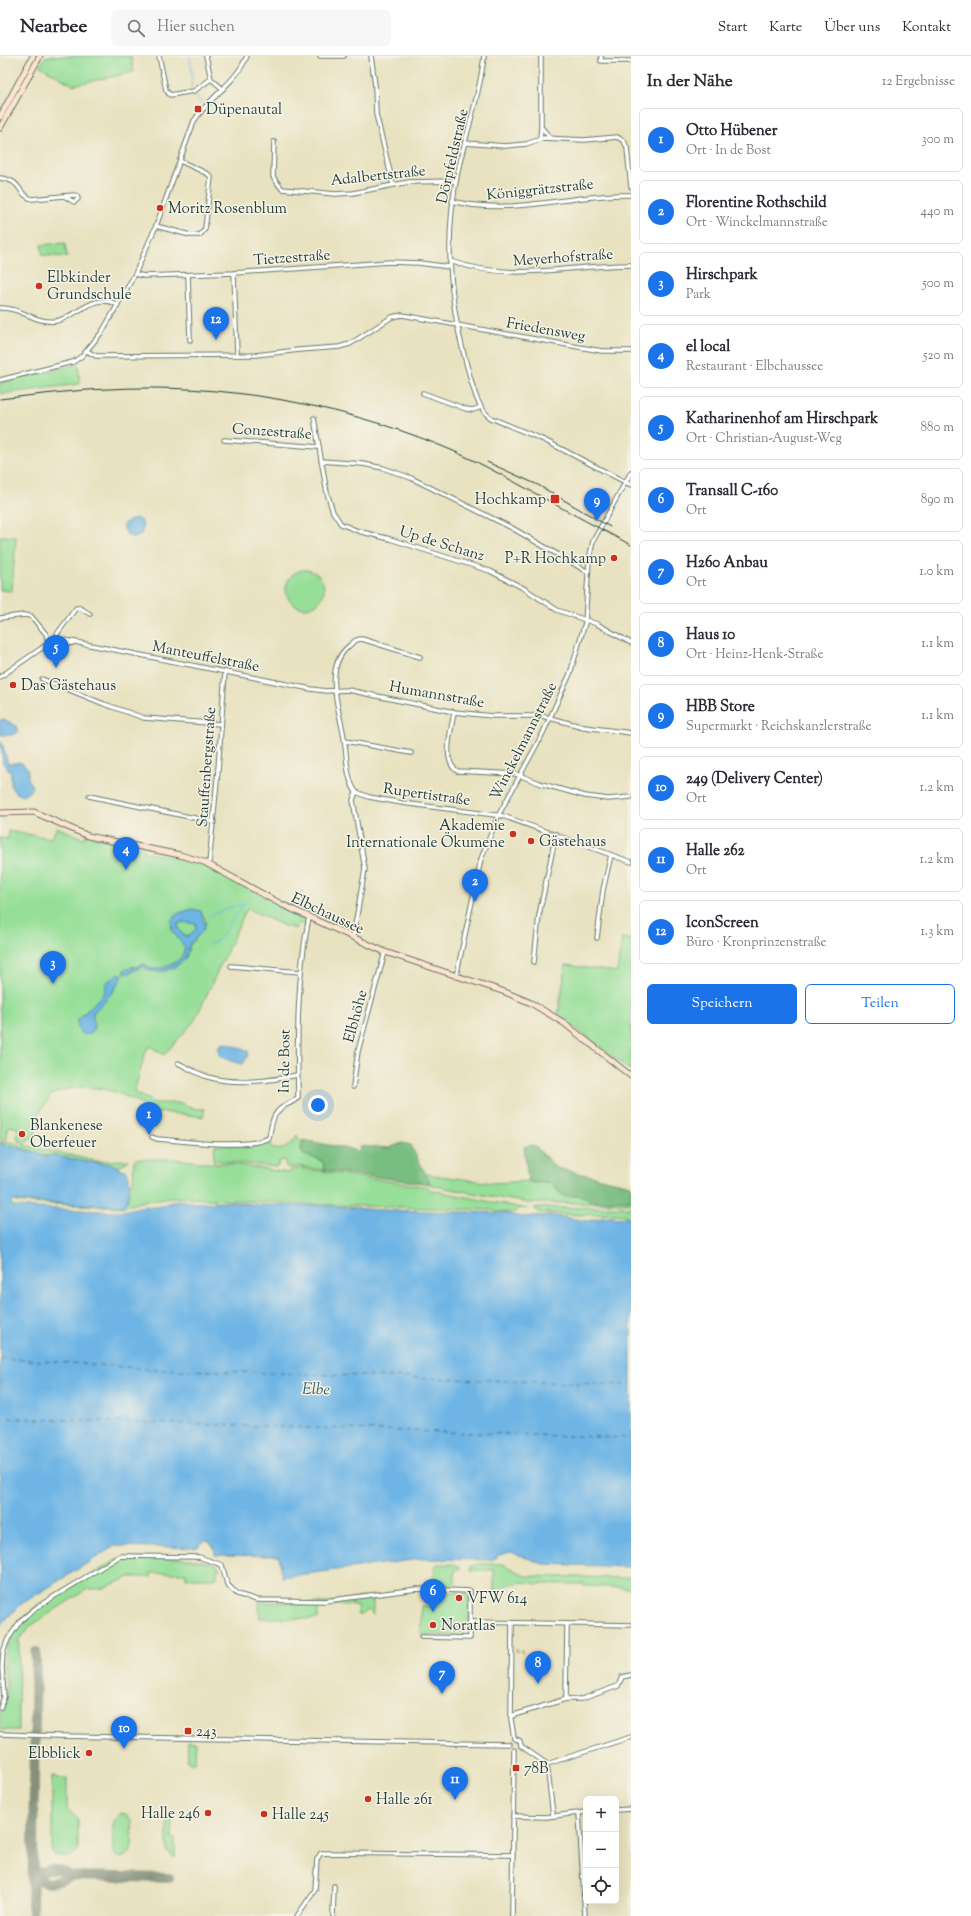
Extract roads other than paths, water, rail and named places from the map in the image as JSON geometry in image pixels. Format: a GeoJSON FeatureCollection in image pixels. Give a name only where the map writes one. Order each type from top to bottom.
{"type":"FeatureCollection","features":[{"type":"Feature","properties":{"kind":"main road"},"geometry":{"type":"LineString","coordinates":[[0,117],[33,56]]}},
{"type":"Feature","properties":{"kind":"main road"},"geometry":{"type":"LineString","coordinates":[[0,128],[40,56]]}},
{"type":"Feature","properties":{"kind":"main road","name":"Elbchaussee"},"geometry":{"type":"LineString","coordinates":[[0,813],[34,812],[88,836],[188,857],[209,864],[265,896],[385,952],[512,995],[554,1016],[631,1076]]}},
{"type":"Feature","properties":{"kind":"street"},"geometry":{"type":"LineString","coordinates":[[159,56],[166,90],[170,95],[194,91],[211,79]]}},
{"type":"Feature","properties":{"kind":"street"},"geometry":{"type":"LineString","coordinates":[[206,56],[211,79],[223,89]]}},
{"type":"Feature","properties":{"kind":"street"},"geometry":{"type":"LineString","coordinates":[[0,380],[73,362],[81,358],[102,332],[135,274],[156,226],[190,132],[199,112],[240,70],[247,56]]}},
{"type":"Feature","properties":{"kind":"street"},"geometry":{"type":"LineString","coordinates":[[320,56],[344,56]]}},
{"type":"Feature","properties":{"kind":"street"},"geometry":{"type":"LineString","coordinates":[[371,56],[376,85],[376,114],[393,184]]}},
{"type":"Feature","properties":{"kind":"street","name":"Dörpfeldstraße"},"geometry":{"type":"LineString","coordinates":[[481,407],[463,353],[456,324],[450,260],[452,201],[465,143],[479,92],[484,56]]}},
{"type":"Feature","properties":{"kind":"street"},"geometry":{"type":"LineString","coordinates":[[540,138],[542,128],[541,56]]}},
{"type":"Feature","properties":{"kind":"street"},"geometry":{"type":"LineString","coordinates":[[601,56],[601,61],[631,60]]}},
{"type":"Feature","properties":{"kind":"street"},"geometry":{"type":"LineString","coordinates":[[542,128],[550,138]]}},
{"type":"Feature","properties":{"kind":"street"},"geometry":{"type":"LineString","coordinates":[[465,143],[505,146],[526,144],[540,138],[584,140],[613,136],[621,139],[627,148],[631,187]]}},
{"type":"Feature","properties":{"kind":"street","name":"Adalbertstraße"},"geometry":{"type":"LineString","coordinates":[[274,142],[273,177],[282,189],[335,194],[353,193],[393,184],[420,181],[456,181]]}},
{"type":"Feature","properties":{"kind":"street"},"geometry":{"type":"LineString","coordinates":[[156,226],[194,236],[200,235],[205,229],[211,177],[206,173],[180,161]]}},
{"type":"Feature","properties":{"kind":"street"},"geometry":{"type":"LineString","coordinates":[[0,178],[14,181],[30,199],[64,196]]}},
{"type":"Feature","properties":{"kind":"street","name":"Königgrätzstraße"},"geometry":{"type":"LineString","coordinates":[[452,201],[480,207],[501,208],[593,196],[631,195]]}},
{"type":"Feature","properties":{"kind":"street","name":"Meyerhofstraße"},"geometry":{"type":"LineString","coordinates":[[450,260],[475,269],[517,273],[631,265]]}},
{"type":"Feature","properties":{"kind":"street","name":"Tietzestraße"},"geometry":{"type":"LineString","coordinates":[[135,274],[144,276],[234,273],[389,262],[420,263],[450,267]]}},
{"type":"Feature","properties":{"kind":"street"},"geometry":{"type":"LineString","coordinates":[[234,273],[237,354]]}},
{"type":"Feature","properties":{"kind":"street"},"geometry":{"type":"LineString","coordinates":[[188,275],[190,340]]}},
{"type":"Feature","properties":{"kind":"street"},"geometry":{"type":"LineString","coordinates":[[0,308],[14,308],[37,319],[50,321],[69,317],[91,303],[109,302],[118,305]]}},
{"type":"Feature","properties":{"kind":"street","name":"Friedensweg"},"geometry":{"type":"LineString","coordinates":[[87,351],[96,356],[256,355],[342,346],[392,317],[402,315],[586,349],[631,351]]}},
{"type":"Feature","properties":{"kind":"street"},"geometry":{"type":"LineString","coordinates":[[423,392],[466,409],[473,410],[481,407],[491,418],[544,440],[631,485]]}},
{"type":"Feature","properties":{"kind":"street","name":"Up de Schanz"},"geometry":{"type":"LineString","coordinates":[[314,418],[321,461],[333,512],[337,520],[344,526],[490,571],[531,592],[557,610],[607,628],[631,643]]}},
{"type":"Feature","properties":{"kind":"street","name":"Conzestraße"},"geometry":{"type":"LineString","coordinates":[[224,440],[319,447]]}},
{"type":"Feature","properties":{"kind":"street"},"geometry":{"type":"LineString","coordinates":[[321,461],[367,465],[411,478],[512,528],[588,572]]}},
{"type":"Feature","properties":{"kind":"street","name":"Winckelmannstraße"},"geometry":{"type":"LineString","coordinates":[[456,977],[478,868],[498,816],[550,717],[571,671],[586,620],[589,558],[595,537],[631,472]]}},
{"type":"Feature","properties":{"kind":"street"},"geometry":{"type":"LineString","coordinates":[[57,643],[57,634],[76,608],[80,608],[90,614]]}},
{"type":"Feature","properties":{"kind":"street"},"geometry":{"type":"LineString","coordinates":[[0,618],[24,615],[31,616],[44,630],[49,645]]}},
{"type":"Feature","properties":{"kind":"street"},"geometry":{"type":"LineString","coordinates":[[353,937],[365,869],[353,800],[356,792],[351,781],[345,741],[334,691],[339,657],[345,649],[356,640],[362,639],[420,656]]}},
{"type":"Feature","properties":{"kind":"street","name":"Manteuffelstraße"},"geometry":{"type":"LineString","coordinates":[[0,677],[49,645],[65,640],[73,643],[311,689],[334,691]]}},
{"type":"Feature","properties":{"kind":"street","name":"Stauffenbergstraße"},"geometry":{"type":"LineString","coordinates":[[209,864],[214,822],[225,672]]}},
{"type":"Feature","properties":{"kind":"street"},"geometry":{"type":"LineString","coordinates":[[42,679],[104,704],[144,718],[221,724]]}},
{"type":"Feature","properties":{"kind":"street","name":"Humannstraße"},"geometry":{"type":"LineString","coordinates":[[334,691],[351,691],[454,712],[492,716],[528,715],[550,717],[584,727],[631,733]]}},
{"type":"Feature","properties":{"kind":"street"},"geometry":{"type":"LineString","coordinates":[[454,712],[449,753],[450,763],[454,769],[462,772],[502,772],[519,775],[542,784],[585,796],[608,799],[631,797]]}},
{"type":"Feature","properties":{"kind":"street"},"geometry":{"type":"LineString","coordinates":[[345,741],[411,752]]}},
{"type":"Feature","properties":{"kind":"street","name":"Rupertistraße"},"geometry":{"type":"LineString","coordinates":[[356,792],[366,796],[402,803],[498,816],[556,834],[631,862]]}},
{"type":"Feature","properties":{"kind":"street"},"geometry":{"type":"LineString","coordinates":[[89,796],[214,822]]}},
{"type":"Feature","properties":{"kind":"street"},"geometry":{"type":"LineString","coordinates":[[534,962],[539,915],[556,834]]}},
{"type":"Feature","properties":{"kind":"street"},"geometry":{"type":"LineString","coordinates":[[597,938],[604,885],[612,855]]}},
{"type":"Feature","properties":{"kind":"street","name":"In de Bost"},"geometry":{"type":"LineString","coordinates":[[152,1137],[157,1139],[211,1143],[262,1142],[269,1138],[275,1113],[298,1097],[297,1075],[300,972],[309,917]]}},
{"type":"Feature","properties":{"kind":"street","name":"Elbhöhe"},"geometry":{"type":"LineString","coordinates":[[353,1087],[358,1050],[385,952]]}},
{"type":"Feature","properties":{"kind":"street"},"geometry":{"type":"LineString","coordinates":[[231,966],[300,972]]}},
{"type":"Feature","properties":{"kind":"street"},"geometry":{"type":"LineString","coordinates":[[178,1063],[196,1073],[222,1080],[274,1081],[297,1075]]}},
{"type":"Feature","properties":{"kind":"street"},"geometry":{"type":"LineString","coordinates":[[0,1708],[4,1698],[2,1668],[3,1652],[8,1639],[21,1620],[38,1607],[120,1556],[199,1557],[205,1561],[219,1564],[222,1567],[227,1584],[231,1590],[245,1597],[257,1600],[325,1601],[417,1589],[470,1591],[470,1638],[421,1637]]}},
{"type":"Feature","properties":{"kind":"street"},"geometry":{"type":"LineString","coordinates":[[470,1622],[631,1624]]}},
{"type":"Feature","properties":{"kind":"street"},"geometry":{"type":"LineString","coordinates":[[512,1623],[511,1716],[514,1738]]}},
{"type":"Feature","properties":{"kind":"street"},"geometry":{"type":"LineString","coordinates":[[566,1699],[567,1624]]}},
{"type":"Feature","properties":{"kind":"street"},"geometry":{"type":"LineString","coordinates":[[511,1651],[517,1652]]}},
{"type":"Feature","properties":{"kind":"street"},"geometry":{"type":"LineString","coordinates":[[511,1716],[566,1699],[582,1699],[616,1688],[622,1677],[631,1675]]}},
{"type":"Feature","properties":{"kind":"street"},"geometry":{"type":"LineString","coordinates":[[0,1734],[508,1744],[514,1738]]}},
{"type":"Feature","properties":{"kind":"street"},"geometry":{"type":"LineString","coordinates":[[547,1764],[631,1737]]}},
{"type":"Feature","properties":{"kind":"street"},"geometry":{"type":"LineString","coordinates":[[514,1738],[520,1741],[521,1746],[547,1764],[553,1815]]}},
{"type":"Feature","properties":{"kind":"street"},"geometry":{"type":"LineString","coordinates":[[508,1744],[510,1748],[514,1750]]}},
{"type":"Feature","properties":{"kind":"street"},"geometry":{"type":"LineString","coordinates":[[514,1750],[521,1746]]}},
{"type":"Feature","properties":{"kind":"street"},"geometry":{"type":"LineString","coordinates":[[512,1916],[514,1750]]}},
{"type":"Feature","properties":{"kind":"street"},"geometry":{"type":"LineString","coordinates":[[619,1810],[631,1809]]}},
{"type":"Feature","properties":{"kind":"street"},"geometry":{"type":"LineString","coordinates":[[513,1816],[546,1817],[583,1812]]}},
{"type":"Feature","properties":{"kind":"street"},"geometry":{"type":"LineString","coordinates":[[579,1813],[586,1916]]}},
{"type":"Feature","properties":{"kind":"street"},"geometry":{"type":"LineString","coordinates":[[297,1916],[298,1912],[315,1890],[317,1859],[321,1853],[513,1855]]}},
{"type":"Feature","properties":{"kind":"street"},"geometry":{"type":"LineString","coordinates":[[333,1916],[334,1886]]}},
{"type":"Feature","properties":{"kind":"water"},"geometry":{"type":"Polygon","coordinates":[[[136,518],[142,522],[143,529],[140,535],[134,538],[127,535],[123,526],[124,523],[136,518]]]}},
{"type":"Feature","properties":{"kind":"water"},"geometry":{"type":"Polygon","coordinates":[[[4,719],[16,726],[18,732],[12,735],[0,735],[0,720],[4,719]]]}},
{"type":"Feature","properties":{"kind":"water"},"geometry":{"type":"Polygon","coordinates":[[[0,741],[3,745],[8,764],[21,762],[28,769],[28,778],[32,787],[29,792],[23,796],[15,792],[11,787],[11,773],[3,763],[0,741]]]}},
{"type":"Feature","properties":{"kind":"water"},"geometry":{"type":"Polygon","coordinates":[[[192,909],[201,911],[205,925],[201,933],[190,944],[185,959],[171,969],[165,971],[159,972],[148,970],[143,966],[130,973],[124,973],[124,970],[145,964],[150,969],[167,967],[181,958],[185,947],[173,932],[171,921],[177,914],[192,909]],[[183,922],[178,924],[179,930],[184,936],[188,936],[196,929],[196,924],[183,922]]]}},
{"type":"Feature","properties":{"kind":"water"},"geometry":{"type":"Polygon","coordinates":[[[119,973],[123,975],[112,993],[93,1013],[94,1026],[92,1033],[85,1034],[80,1032],[78,1020],[105,992],[106,983],[119,973]]]}},
{"type":"Feature","properties":{"kind":"water"},"geometry":{"type":"Polygon","coordinates":[[[227,1043],[248,1051],[248,1055],[243,1064],[230,1061],[219,1055],[218,1049],[221,1044],[227,1043]]]}},
{"type":"Feature","properties":{"kind":"water","name":"Elbe"},"geometry":{"type":"Polygon","coordinates":[[[0,1143],[40,1153],[39,1155],[45,1157],[53,1155],[86,1162],[111,1164],[119,1167],[121,1170],[126,1170],[128,1173],[130,1183],[129,1193],[124,1206],[14,1201],[11,1204],[15,1207],[120,1212],[143,1206],[156,1207],[178,1200],[194,1203],[232,1202],[260,1205],[332,1206],[378,1210],[504,1213],[521,1217],[550,1215],[587,1221],[608,1217],[631,1218],[631,1567],[543,1564],[511,1552],[499,1555],[492,1560],[421,1559],[282,1577],[279,1556],[215,1555],[214,1547],[209,1542],[205,1541],[196,1548],[115,1546],[23,1603],[7,1618],[0,1628],[0,1143]]]}},
{"type":"Feature","properties":{"kind":"waterway"},"geometry":{"type":"LineString","coordinates":[[190,56],[192,75],[191,89]]}},
{"type":"Feature","properties":{"kind":"waterway"},"geometry":{"type":"LineString","coordinates":[[191,96],[195,95],[202,104]]}},
{"type":"Feature","properties":{"kind":"waterway"},"geometry":{"type":"LineString","coordinates":[[209,944],[216,942],[221,937],[247,899]]}},
{"type":"Feature","properties":{"kind":"waterway"},"geometry":{"type":"LineString","coordinates":[[208,916],[230,907],[244,905]]}},
{"type":"Feature","properties":{"kind":"tunnel"},"geometry":{"type":"LineString","coordinates":[[517,1652],[525,1652]]}},
{"type":"Feature","properties":{"kind":"tram line"},"geometry":{"type":"LineString","coordinates":[[0,399],[82,390],[151,388],[193,389],[235,393],[319,407],[400,430],[452,450],[631,545]]}},
{"type":"Feature","properties":{"kind":"tram line"},"geometry":{"type":"LineString","coordinates":[[487,462],[538,485],[610,527]]}},
{"type":"Feature","properties":{"kind":"place","name":"Düpenautal"},"geometry":{"type":"Point","coordinates":[198,109]}},
{"type":"Feature","properties":{"kind":"place","name":"Moritz Rosenblum"},"geometry":{"type":"Point","coordinates":[160,208]}},
{"type":"Feature","properties":{"kind":"place","name":"Elbkinder Grundschule"},"geometry":{"type":"Point","coordinates":[39,286]}},
{"type":"Feature","properties":{"kind":"place","name":"IconScreen"},"geometry":{"type":"Point","coordinates":[216,340]}},
{"type":"Feature","properties":{"kind":"place","name":"Hochkamp"},"geometry":{"type":"Point","coordinates":[555,499]}},
{"type":"Feature","properties":{"kind":"place","name":"HBB Store"},"geometry":{"type":"Point","coordinates":[597,521]}},
{"type":"Feature","properties":{"kind":"place","name":"P+R Hochkamp"},"geometry":{"type":"Point","coordinates":[614,558]}},
{"type":"Feature","properties":{"kind":"place","name":"Katharinenhof am Hirschpark"},"geometry":{"type":"Point","coordinates":[56,668]}},
{"type":"Feature","properties":{"kind":"place","name":"Das Gästehaus"},"geometry":{"type":"Point","coordinates":[13,685]}},
{"type":"Feature","properties":{"kind":"place","name":"Akademie Internationale Ökumene"},"geometry":{"type":"Point","coordinates":[513,834]}},
{"type":"Feature","properties":{"kind":"place","name":"Gästehaus"},"geometry":{"type":"Point","coordinates":[531,841]}},
{"type":"Feature","properties":{"kind":"place","name":"el local"},"geometry":{"type":"Point","coordinates":[126,870]}},
{"type":"Feature","properties":{"kind":"place","name":"Florentine Rothschild"},"geometry":{"type":"Point","coordinates":[475,902]}},
{"type":"Feature","properties":{"kind":"place","name":"Hirschpark"},"geometry":{"type":"Point","coordinates":[53,984]}},
{"type":"Feature","properties":{"kind":"place","name":"Blankenese Oberfeuer"},"geometry":{"type":"Point","coordinates":[22,1134]}},
{"type":"Feature","properties":{"kind":"place","name":"Otto Hübener"},"geometry":{"type":"Point","coordinates":[149,1135]}},
{"type":"Feature","properties":{"kind":"place","name":"VFW 614"},"geometry":{"type":"Point","coordinates":[459,1598]}},
{"type":"Feature","properties":{"kind":"place","name":"Transall C-160"},"geometry":{"type":"Point","coordinates":[433,1612]}},
{"type":"Feature","properties":{"kind":"place","name":"Noratlas"},"geometry":{"type":"Point","coordinates":[433,1625]}},
{"type":"Feature","properties":{"kind":"place","name":"Haus 10"},"geometry":{"type":"Point","coordinates":[538,1684]}},
{"type":"Feature","properties":{"kind":"place","name":"H260 Anbau"},"geometry":{"type":"Point","coordinates":[442,1694]}},
{"type":"Feature","properties":{"kind":"place","name":"243"},"geometry":{"type":"Point","coordinates":[188,1731]}},
{"type":"Feature","properties":{"kind":"place","name":"249 (Delivery Center)"},"geometry":{"type":"Point","coordinates":[124,1749]}},
{"type":"Feature","properties":{"kind":"place","name":"Elbblick"},"geometry":{"type":"Point","coordinates":[89,1753]}},
{"type":"Feature","properties":{"kind":"place","name":"78B"},"geometry":{"type":"Point","coordinates":[516,1768]}},
{"type":"Feature","properties":{"kind":"place","name":"Halle 261"},"geometry":{"type":"Point","coordinates":[368,1799]}},
{"type":"Feature","properties":{"kind":"place","name":"Halle 262"},"geometry":{"type":"Point","coordinates":[455,1800]}},
{"type":"Feature","properties":{"kind":"place","name":"Halle 246"},"geometry":{"type":"Point","coordinates":[208,1813]}},
{"type":"Feature","properties":{"kind":"place","name":"Halle 245"},"geometry":{"type":"Point","coordinates":[264,1814]}}]}
